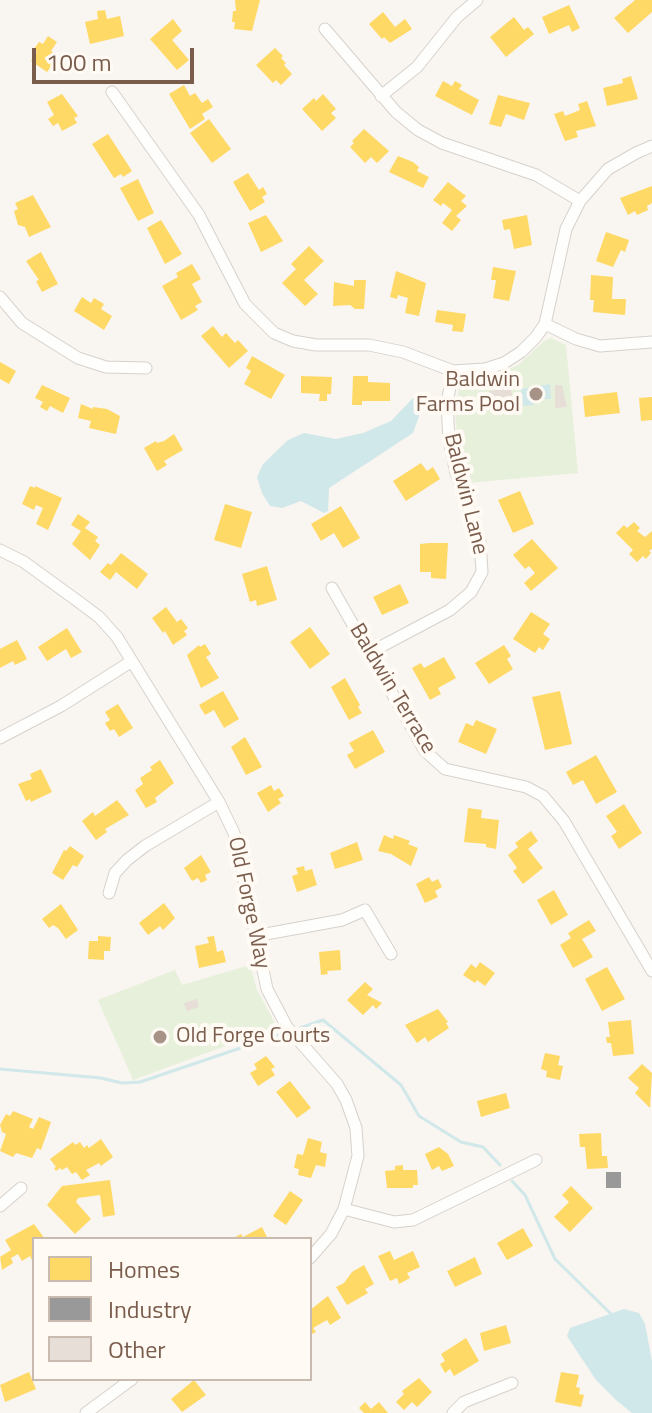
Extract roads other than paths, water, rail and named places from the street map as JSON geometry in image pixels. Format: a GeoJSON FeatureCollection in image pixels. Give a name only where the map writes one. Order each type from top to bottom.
{"type":"FeatureCollection","features":[{"type":"Feature","properties":{"kind":"street"},"geometry":{"type":"LineString","coordinates":[[381,96],[417,67],[457,17],[477,0]]}},
{"type":"Feature","properties":{"kind":"street"},"geometry":{"type":"LineString","coordinates":[[325,29],[381,96],[407,122],[429,137],[536,175],[580,201]]}},
{"type":"Feature","properties":{"kind":"street"},"geometry":{"type":"LineString","coordinates":[[112,92],[199,215],[245,304],[274,333],[293,341],[316,345],[369,345],[403,352],[453,371],[485,369],[504,363],[521,352],[545,324],[566,229],[580,201],[608,169],[652,146]]}},
{"type":"Feature","properties":{"kind":"street"},"geometry":{"type":"LineString","coordinates":[[0,297],[22,323],[78,358],[106,367],[146,368]]}},
{"type":"Feature","properties":{"kind":"street"},"geometry":{"type":"LineString","coordinates":[[545,324],[576,339],[600,346],[652,342]]}},
{"type":"Feature","properties":{"kind":"street","name":"Baldwin Lane"},"geometry":{"type":"LineString","coordinates":[[369,653],[461,602],[482,572],[480,542],[456,473],[449,440],[447,403],[453,371]]}},
{"type":"Feature","properties":{"kind":"street","name":"Old Forge Way"},"geometry":{"type":"LineString","coordinates":[[0,550],[24,562],[99,617],[117,637],[219,802],[234,833],[267,989],[278,1012],[337,1084],[353,1117],[358,1156],[344,1209],[331,1234],[312,1256]]}},
{"type":"Feature","properties":{"kind":"street","name":"Baldwin Terrace"},"geometry":{"type":"LineString","coordinates":[[332,588],[418,740],[432,759],[445,769],[526,787],[543,796],[554,808],[652,971]]}},
{"type":"Feature","properties":{"kind":"street"},"geometry":{"type":"LineString","coordinates":[[0,738],[61,706],[132,661]]}},
{"type":"Feature","properties":{"kind":"street"},"geometry":{"type":"LineString","coordinates":[[109,893],[115,873],[127,860],[219,802]]}},
{"type":"Feature","properties":{"kind":"street"},"geometry":{"type":"LineString","coordinates":[[255,936],[342,920],[365,910],[391,954]]}},
{"type":"Feature","properties":{"kind":"street"},"geometry":{"type":"LineString","coordinates":[[344,1209],[394,1222],[413,1220],[536,1160]]}},
{"type":"Feature","properties":{"kind":"street"},"geometry":{"type":"LineString","coordinates":[[0,1206],[21,1188]]}},
{"type":"Feature","properties":{"kind":"street"},"geometry":{"type":"LineString","coordinates":[[86,1413],[129,1381]]}},
{"type":"Feature","properties":{"kind":"street"},"geometry":{"type":"LineString","coordinates":[[453,1413],[464,1402],[512,1383]]}},
{"type":"Feature","properties":{"kind":"water","name":"Baldwin Farms Pool"},"geometry":{"type":"Polygon","coordinates":[[[550,384],[551,399],[534,399],[534,405],[523,406],[521,389],[550,384]]]}},
{"type":"Feature","properties":{"kind":"water"},"geometry":{"type":"Polygon","coordinates":[[[413,398],[422,401],[423,405],[413,433],[329,488],[328,511],[324,513],[301,501],[282,508],[270,506],[257,477],[263,464],[288,440],[304,433],[336,439],[363,433],[391,421],[413,398]]]}},
{"type":"Feature","properties":{"kind":"water"},"geometry":{"type":"Polygon","coordinates":[[[624,1309],[639,1313],[645,1324],[652,1361],[652,1413],[632,1413],[616,1400],[596,1380],[567,1336],[570,1328],[624,1309]]]}},
{"type":"Feature","properties":{"kind":"waterway"},"geometry":{"type":"LineString","coordinates":[[300,1028],[323,1020],[401,1085],[419,1116],[461,1142],[483,1147],[500,1165]]}},
{"type":"Feature","properties":{"kind":"waterway"},"geometry":{"type":"LineString","coordinates":[[0,1069],[101,1078],[122,1083],[140,1082],[282,1034]]}},
{"type":"Feature","properties":{"kind":"waterway"},"geometry":{"type":"LineString","coordinates":[[512,1181],[525,1195],[555,1259],[611,1314]]}},
{"type":"Feature","properties":{"kind":"place","name":"Baldwin Farms Pool"},"geometry":{"type":"Point","coordinates":[536,394]}},
{"type":"Feature","properties":{"kind":"place","name":"Old Forge Courts"},"geometry":{"type":"Point","coordinates":[160,1037]}}]}
